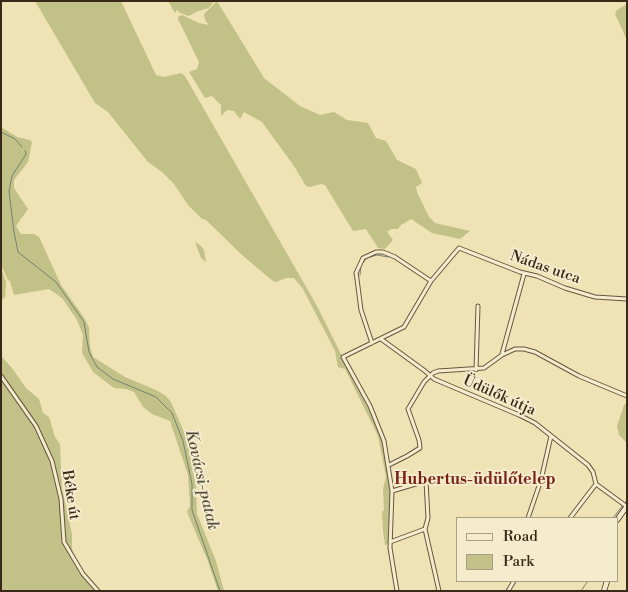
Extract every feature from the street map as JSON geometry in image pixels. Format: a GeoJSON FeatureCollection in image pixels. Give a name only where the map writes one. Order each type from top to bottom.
{"type":"FeatureCollection","features":[{"type":"Feature","properties":{"kind":"main road"},"geometry":{"type":"LineString","coordinates":[[618,518],[625,505]]}},
{"type":"Feature","properties":{"kind":"street","name":"Nádas utca"},"geometry":{"type":"LineString","coordinates":[[431,281],[459,248],[565,288],[595,297],[627,299]]}},
{"type":"Feature","properties":{"kind":"street"},"geometry":{"type":"LineString","coordinates":[[372,343],[359,301],[356,273],[364,258],[376,252],[388,254],[431,281],[407,324],[381,339],[343,357],[380,429],[384,441],[392,491],[390,542],[397,591]]}},
{"type":"Feature","properties":{"kind":"street"},"geometry":{"type":"LineString","coordinates":[[502,355],[524,274]]}},
{"type":"Feature","properties":{"kind":"street"},"geometry":{"type":"LineString","coordinates":[[476,370],[478,306]]}},
{"type":"Feature","properties":{"kind":"street","name":"Üdülők útja"},"geometry":{"type":"LineString","coordinates":[[381,339],[430,375],[434,380],[528,419],[588,465],[593,472],[596,484],[625,505]]}},
{"type":"Feature","properties":{"kind":"street"},"geometry":{"type":"LineString","coordinates":[[389,465],[420,448],[408,409],[430,375],[438,371],[476,370],[488,367],[502,355],[515,349],[529,350],[564,369],[627,396]]}},
{"type":"Feature","properties":{"kind":"street","name":"Béke út"},"geometry":{"type":"LineString","coordinates":[[1,376],[36,426],[52,461],[61,499],[64,542],[83,574],[98,591]]}},
{"type":"Feature","properties":{"kind":"street"},"geometry":{"type":"LineString","coordinates":[[528,517],[541,480],[551,436]]}},
{"type":"Feature","properties":{"kind":"street"},"geometry":{"type":"LineString","coordinates":[[392,491],[426,481],[428,518],[425,530],[440,591]]}},
{"type":"Feature","properties":{"kind":"street"},"geometry":{"type":"LineString","coordinates":[[571,517],[596,484]]}},
{"type":"Feature","properties":{"kind":"street"},"geometry":{"type":"LineString","coordinates":[[390,542],[425,530]]}},
{"type":"Feature","properties":{"kind":"green space"},"geometry":{"type":"Polygon","coordinates":[[[35,1],[121,1],[156,75],[164,77],[181,73],[185,76],[317,306],[377,426],[382,440],[392,498],[388,528],[389,544],[385,545],[383,531],[383,489],[386,477],[378,436],[345,369],[338,367],[335,351],[303,289],[294,278],[273,281],[188,205],[174,184],[148,162],[108,112],[95,103],[35,1]]]}},
{"type":"Feature","properties":{"kind":"green space"},"geometry":{"type":"Polygon","coordinates":[[[168,1],[214,1],[209,8],[189,16],[177,10],[175,13],[168,1]]]}},
{"type":"Feature","properties":{"kind":"green space"},"geometry":{"type":"Polygon","coordinates":[[[217,1],[264,78],[300,106],[320,115],[334,112],[347,120],[368,123],[376,138],[386,141],[397,160],[416,169],[422,183],[416,187],[417,192],[429,217],[435,223],[470,231],[460,239],[432,233],[411,219],[398,229],[391,229],[387,232],[393,240],[385,249],[378,248],[366,229],[353,231],[325,185],[306,186],[262,122],[244,112],[240,119],[234,111],[227,110],[221,116],[221,105],[212,96],[205,98],[189,72],[197,69],[199,62],[178,19],[182,15],[199,23],[209,25],[205,20],[204,14],[217,1]]]}},
{"type":"Feature","properties":{"kind":"green space"},"geometry":{"type":"Polygon","coordinates":[[[627,4],[627,40],[615,14],[617,10],[627,4]]]}},
{"type":"Feature","properties":{"kind":"green space"},"geometry":{"type":"Polygon","coordinates":[[[1,127],[17,137],[32,142],[28,162],[14,180],[14,188],[28,209],[16,226],[21,234],[34,234],[39,237],[61,285],[89,327],[90,347],[93,357],[125,377],[156,390],[166,396],[171,402],[187,439],[196,487],[197,514],[216,561],[224,591],[218,591],[187,512],[190,506],[188,475],[170,421],[152,414],[143,407],[134,392],[114,388],[93,372],[82,353],[83,335],[77,320],[62,298],[49,289],[14,295],[10,281],[1,265],[1,127]]]}},
{"type":"Feature","properties":{"kind":"green space"},"geometry":{"type":"Polygon","coordinates":[[[195,242],[204,250],[206,262],[201,258],[195,242]]]}},
{"type":"Feature","properties":{"kind":"green space"},"geometry":{"type":"Polygon","coordinates":[[[1,268],[6,282],[5,297],[1,301],[1,268]]]}},
{"type":"Feature","properties":{"kind":"green space"},"geometry":{"type":"Polygon","coordinates":[[[1,356],[26,388],[39,399],[43,413],[49,417],[55,437],[60,444],[62,488],[72,534],[72,548],[78,571],[97,591],[1,591],[1,356]]]}},
{"type":"Feature","properties":{"kind":"green space"},"geometry":{"type":"Polygon","coordinates":[[[627,403],[627,443],[619,435],[617,426],[624,405],[627,403]]]}},
{"type":"Feature","properties":{"kind":"waterway","name":"Kovácsi-patak"},"geometry":{"type":"LineString","coordinates":[[1,132],[15,139],[22,147]]}},
{"type":"Feature","properties":{"kind":"waterway","name":"Kovácsi-patak"},"geometry":{"type":"LineString","coordinates":[[25,151],[26,154],[12,176],[9,191],[18,252],[56,282],[84,322],[89,352],[97,367],[113,379],[156,397],[172,413],[183,441],[192,484],[192,510],[220,591]]}},
{"type":"Feature","properties":{"kind":"waterway"},"geometry":{"type":"LineString","coordinates":[[360,275],[361,265],[367,258],[377,255],[388,257]]}},
{"type":"Feature","properties":{"kind":"waterway"},"geometry":{"type":"LineString","coordinates":[[614,517],[627,500]]}},
{"type":"Feature","properties":{"kind":"waterway"},"geometry":{"type":"LineString","coordinates":[[581,591],[587,582]]}},
{"type":"Feature","properties":{"kind":"district","name":"Hubertus-üdülőtelep"},"geometry":{"type":"Point","coordinates":[475,480]}}]}
